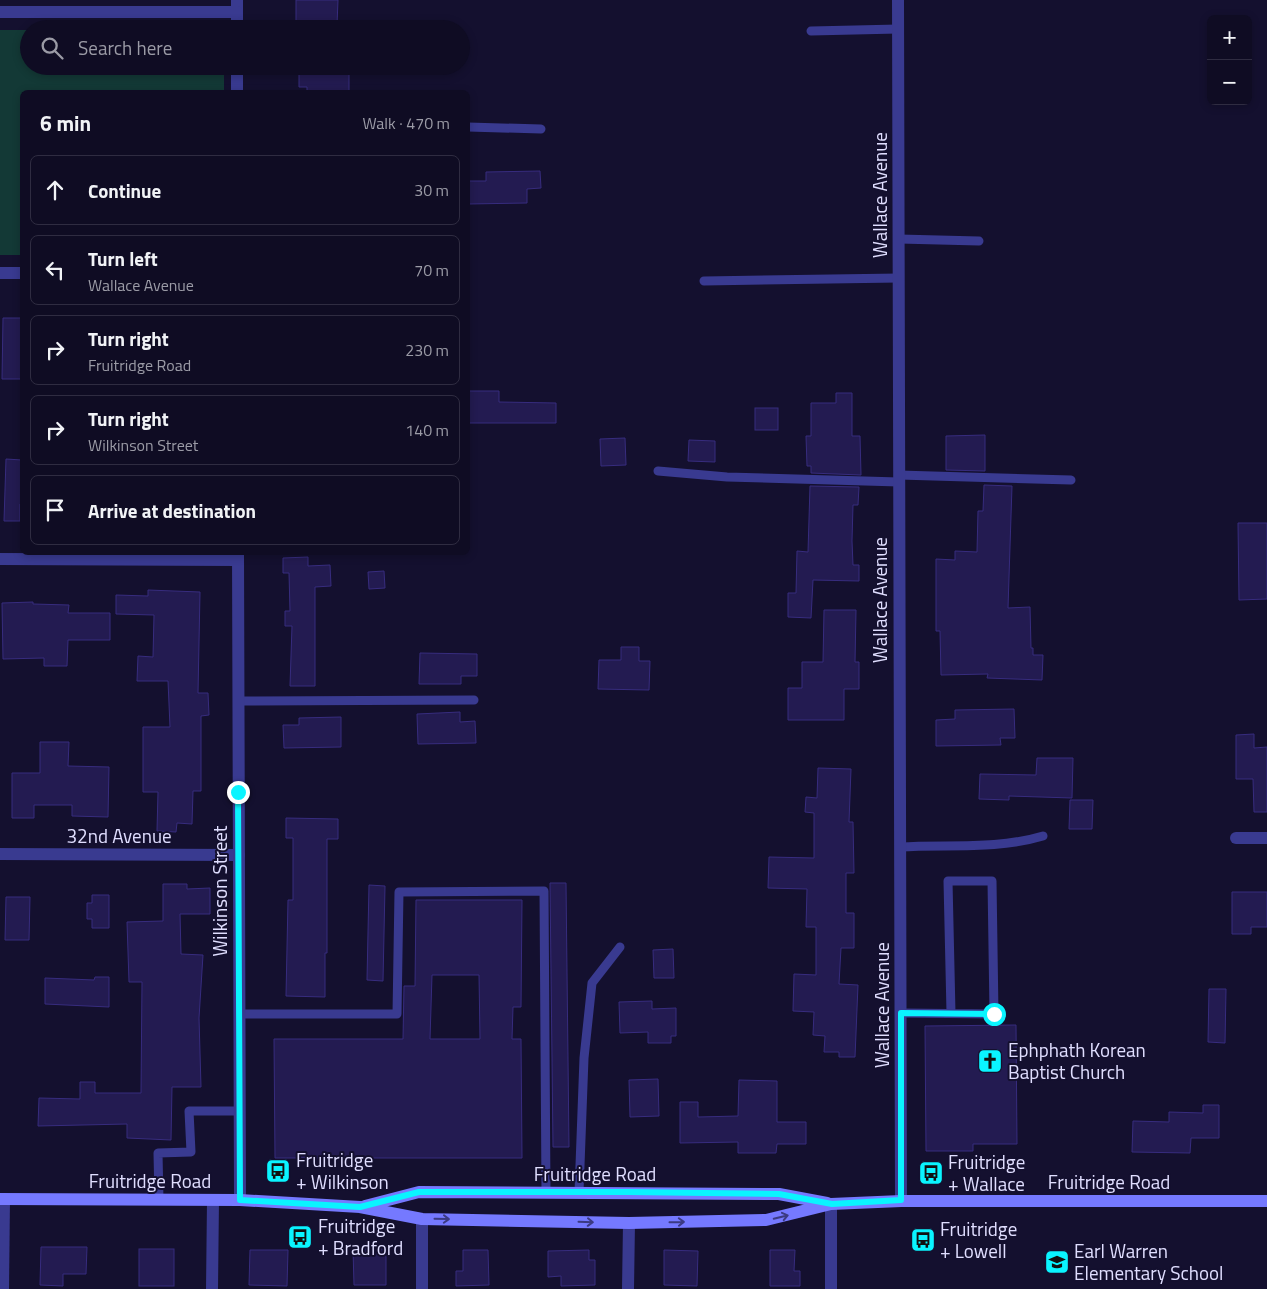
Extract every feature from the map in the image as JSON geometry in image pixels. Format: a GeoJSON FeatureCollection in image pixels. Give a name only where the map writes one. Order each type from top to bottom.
{"type":"FeatureCollection","features":[{"type":"Feature","properties":{"kind":"main road","name":"Fruitridge Road"},"geometry":{"type":"LineString","coordinates":[[360,1207],[419,1192],[779,1194],[832,1204]]}},
{"type":"Feature","properties":{"kind":"main road","name":"Fruitridge Road"},"geometry":{"type":"LineString","coordinates":[[2,1199],[240,1200],[360,1207],[422,1219],[629,1223],[766,1220],[832,1204],[901,1200],[1267,1201]]}},
{"type":"Feature","properties":{"kind":"street","name":"Wallace Avenue"},"geometry":{"type":"LineString","coordinates":[[898,0],[901,1200]]}},
{"type":"Feature","properties":{"kind":"street"},"geometry":{"type":"LineString","coordinates":[[0,12],[237,6],[237,20]]}},
{"type":"Feature","properties":{"kind":"street"},"geometry":{"type":"LineString","coordinates":[[237,75],[237,90]]}},
{"type":"Feature","properties":{"kind":"street"},"geometry":{"type":"LineString","coordinates":[[0,272],[20,273]]}},
{"type":"Feature","properties":{"kind":"street"},"geometry":{"type":"LineString","coordinates":[[0,559],[238,556]]}},
{"type":"Feature","properties":{"kind":"street","name":"Wilkinson Street"},"geometry":{"type":"LineString","coordinates":[[238,556],[240,1200]]}},
{"type":"Feature","properties":{"kind":"street"},"geometry":{"type":"LineString","coordinates":[[1236,838],[1267,838]]}},
{"type":"Feature","properties":{"kind":"street","name":"32nd Avenue"},"geometry":{"type":"LineString","coordinates":[[0,854],[239,855]]}},
{"type":"Feature","properties":{"kind":"street"},"geometry":{"type":"LineString","coordinates":[[2,1199],[3,1289]]}},
{"type":"Feature","properties":{"kind":"street"},"geometry":{"type":"LineString","coordinates":[[212,1200],[212,1289]]}},
{"type":"Feature","properties":{"kind":"street"},"geometry":{"type":"LineString","coordinates":[[831,1289],[832,1204]]}},
{"type":"Feature","properties":{"kind":"street"},"geometry":{"type":"LineString","coordinates":[[422,1219],[422,1289]]}},
{"type":"Feature","properties":{"kind":"street"},"geometry":{"type":"LineString","coordinates":[[628,1289],[629,1223]]}},
{"type":"Feature","properties":{"kind":"lane"},"geometry":{"type":"LineString","coordinates":[[811,31],[898,29]]}},
{"type":"Feature","properties":{"kind":"lane"},"geometry":{"type":"LineString","coordinates":[[470,127],[541,129]]}},
{"type":"Feature","properties":{"kind":"lane"},"geometry":{"type":"LineString","coordinates":[[898,240],[979,241]]}},
{"type":"Feature","properties":{"kind":"lane"},"geometry":{"type":"LineString","coordinates":[[704,280],[898,278]]}},
{"type":"Feature","properties":{"kind":"lane"},"geometry":{"type":"LineString","coordinates":[[658,471],[727,477],[1071,480]]}},
{"type":"Feature","properties":{"kind":"lane"},"geometry":{"type":"LineString","coordinates":[[238,701],[474,700]]}},
{"type":"Feature","properties":{"kind":"lane"},"geometry":{"type":"LineString","coordinates":[[900,847],[943,845],[987,846],[1022,842],[1042,836]]}},
{"type":"Feature","properties":{"kind":"lane"},"geometry":{"type":"LineString","coordinates":[[901,1013],[951,1014],[994,1014],[992,881],[948,881],[951,1014]]}},
{"type":"Feature","properties":{"kind":"lane"},"geometry":{"type":"LineString","coordinates":[[239,1014],[397,1014],[399,892],[544,890],[546,1193]]}},
{"type":"Feature","properties":{"kind":"lane"},"geometry":{"type":"LineString","coordinates":[[579,1192],[584,1058],[592,983],[620,947]]}},
{"type":"Feature","properties":{"kind":"lane"},"geometry":{"type":"LineString","coordinates":[[159,1200],[158,1153],[191,1152],[189,1111],[239,1111]]}},
{"type":"Feature","properties":{"kind":"green space"},"geometry":{"type":"Polygon","coordinates":[[[0,30],[20,30],[20,75],[224,75],[224,90],[20,90],[20,255],[0,255],[0,30]]]}},
{"type":"Feature","properties":{"kind":"building"},"geometry":{"type":"Polygon","coordinates":[[[296,0],[338,0],[337,20],[296,20],[296,0]]]}},
{"type":"Feature","properties":{"kind":"building"},"geometry":{"type":"Polygon","coordinates":[[[299,75],[349,75],[349,90],[307,90],[307,87],[299,87],[299,75]]]}},
{"type":"Feature","properties":{"kind":"building"},"geometry":{"type":"Polygon","coordinates":[[[540,171],[541,188],[527,189],[527,203],[470,204],[470,181],[486,181],[486,172],[540,171]]]}},
{"type":"Feature","properties":{"kind":"building"},"geometry":{"type":"Polygon","coordinates":[[[3,318],[20,318],[20,379],[2,379],[3,318]]]}},
{"type":"Feature","properties":{"kind":"building"},"geometry":{"type":"Polygon","coordinates":[[[470,391],[499,391],[499,402],[556,403],[556,423],[470,423],[470,391]]]}},
{"type":"Feature","properties":{"kind":"building"},"geometry":{"type":"Polygon","coordinates":[[[836,393],[852,393],[852,436],[860,436],[861,475],[811,473],[811,466],[807,466],[806,436],[811,436],[811,403],[836,403],[836,393]]]}},
{"type":"Feature","properties":{"kind":"building"},"geometry":{"type":"Polygon","coordinates":[[[755,408],[778,408],[778,430],[755,430],[755,408]]]}},
{"type":"Feature","properties":{"kind":"building"},"geometry":{"type":"Polygon","coordinates":[[[985,435],[985,471],[946,470],[946,436],[985,435]]]}},
{"type":"Feature","properties":{"kind":"building"},"geometry":{"type":"Polygon","coordinates":[[[625,438],[626,465],[601,466],[600,439],[625,438]]]}},
{"type":"Feature","properties":{"kind":"building"},"geometry":{"type":"Polygon","coordinates":[[[689,440],[715,441],[715,462],[688,461],[689,440]]]}},
{"type":"Feature","properties":{"kind":"building"},"geometry":{"type":"Polygon","coordinates":[[[6,459],[20,460],[20,521],[4,521],[6,459]]]}},
{"type":"Feature","properties":{"kind":"building"},"geometry":{"type":"Polygon","coordinates":[[[984,485],[1012,486],[1008,608],[1030,607],[1031,648],[1033,648],[1033,655],[1043,655],[1042,680],[987,678],[988,674],[941,675],[940,631],[936,631],[936,559],[955,560],[955,551],[977,552],[978,511],[983,511],[984,485]]]}},
{"type":"Feature","properties":{"kind":"building"},"geometry":{"type":"Polygon","coordinates":[[[810,486],[859,487],[858,505],[853,505],[852,541],[853,565],[859,565],[859,581],[813,580],[811,618],[788,617],[788,593],[796,593],[797,551],[808,552],[810,486]]]}},
{"type":"Feature","properties":{"kind":"building"},"geometry":{"type":"Polygon","coordinates":[[[1238,523],[1267,523],[1267,599],[1239,600],[1238,523]]]}},
{"type":"Feature","properties":{"kind":"building"},"geometry":{"type":"Polygon","coordinates":[[[308,557],[308,566],[330,565],[331,586],[315,587],[315,686],[290,686],[292,626],[285,626],[285,611],[290,611],[289,573],[283,573],[283,558],[308,557]]]}},
{"type":"Feature","properties":{"kind":"building"},"geometry":{"type":"Polygon","coordinates":[[[384,571],[385,588],[369,589],[368,572],[384,571]]]}},
{"type":"Feature","properties":{"kind":"building"},"geometry":{"type":"Polygon","coordinates":[[[148,590],[200,592],[198,693],[208,693],[209,715],[201,716],[201,791],[193,791],[192,824],[177,823],[176,832],[157,831],[158,792],[143,792],[143,727],[170,727],[168,681],[137,681],[138,656],[153,657],[154,615],[116,614],[116,595],[148,596],[148,590]]]}},
{"type":"Feature","properties":{"kind":"building"},"geometry":{"type":"Polygon","coordinates":[[[33,602],[33,604],[69,605],[68,613],[110,613],[110,640],[68,640],[67,666],[44,666],[44,658],[3,659],[2,603],[33,602]]]}},
{"type":"Feature","properties":{"kind":"building"},"geometry":{"type":"Polygon","coordinates":[[[824,610],[856,610],[855,662],[859,662],[859,689],[844,689],[844,720],[788,720],[788,688],[802,688],[802,662],[823,662],[824,610]]]}},
{"type":"Feature","properties":{"kind":"building"},"geometry":{"type":"Polygon","coordinates":[[[621,647],[639,647],[639,661],[650,661],[649,690],[598,689],[599,660],[621,660],[621,647]]]}},
{"type":"Feature","properties":{"kind":"building"},"geometry":{"type":"Polygon","coordinates":[[[420,653],[477,654],[477,676],[461,676],[461,684],[419,684],[420,653]]]}},
{"type":"Feature","properties":{"kind":"building"},"geometry":{"type":"Polygon","coordinates":[[[1014,709],[1015,738],[1000,738],[1001,745],[936,746],[936,720],[955,719],[955,710],[1014,709]]]}},
{"type":"Feature","properties":{"kind":"building"},"geometry":{"type":"Polygon","coordinates":[[[460,712],[460,722],[475,721],[476,743],[418,744],[417,714],[460,712]]]}},
{"type":"Feature","properties":{"kind":"building"},"geometry":{"type":"Polygon","coordinates":[[[341,717],[341,747],[284,748],[283,725],[299,725],[299,718],[341,717]]]}},
{"type":"Feature","properties":{"kind":"building"},"geometry":{"type":"Polygon","coordinates":[[[1254,734],[1254,748],[1267,747],[1267,812],[1254,812],[1253,779],[1236,779],[1236,735],[1254,734]]]}},
{"type":"Feature","properties":{"kind":"building"},"geometry":{"type":"Polygon","coordinates":[[[40,742],[69,742],[68,766],[109,767],[108,817],[72,816],[72,805],[34,805],[34,818],[12,818],[12,773],[40,773],[40,742]]]}},
{"type":"Feature","properties":{"kind":"building"},"geometry":{"type":"Polygon","coordinates":[[[1037,758],[1073,758],[1072,798],[1009,796],[1009,800],[979,799],[980,774],[1036,775],[1037,758]]]}},
{"type":"Feature","properties":{"kind":"building"},"geometry":{"type":"Polygon","coordinates":[[[818,768],[851,769],[849,822],[853,822],[854,873],[846,873],[846,913],[854,913],[854,948],[841,948],[839,984],[858,985],[855,1057],[839,1057],[839,1052],[824,1052],[825,1036],[813,1035],[814,1012],[793,1011],[794,974],[816,975],[816,927],[806,927],[807,889],[768,888],[769,857],[814,858],[814,813],[805,812],[806,797],[817,798],[818,768]]]}},
{"type":"Feature","properties":{"kind":"building"},"geometry":{"type":"Polygon","coordinates":[[[1070,800],[1093,800],[1092,829],[1069,829],[1070,800]]]}},
{"type":"Feature","properties":{"kind":"building"},"geometry":{"type":"Polygon","coordinates":[[[286,818],[338,819],[338,839],[327,839],[325,997],[286,996],[288,900],[293,900],[293,838],[286,838],[286,818]]]}},
{"type":"Feature","properties":{"kind":"building"},"geometry":{"type":"Polygon","coordinates":[[[550,883],[566,883],[569,1147],[553,1147],[550,883]]]}},
{"type":"Feature","properties":{"kind":"building"},"geometry":{"type":"Polygon","coordinates":[[[163,884],[187,884],[187,889],[210,888],[210,914],[180,914],[181,954],[203,955],[199,1018],[201,1087],[172,1087],[171,1140],[127,1138],[127,1124],[38,1126],[39,1098],[80,1099],[80,1082],[95,1082],[95,1093],[141,1093],[142,982],[129,982],[127,922],[163,921],[163,884]]]}},
{"type":"Feature","properties":{"kind":"building"},"geometry":{"type":"Polygon","coordinates":[[[369,885],[385,886],[383,981],[367,980],[369,885]]]}},
{"type":"Feature","properties":{"kind":"building"},"geometry":{"type":"Polygon","coordinates":[[[1232,892],[1267,892],[1267,927],[1251,927],[1251,934],[1232,934],[1232,892]]]}},
{"type":"Feature","properties":{"kind":"building"},"geometry":{"type":"Polygon","coordinates":[[[92,895],[109,895],[109,928],[92,928],[92,919],[87,919],[87,903],[92,903],[92,895]]]}},
{"type":"Feature","properties":{"kind":"building"},"geometry":{"type":"Polygon","coordinates":[[[6,897],[30,897],[29,940],[5,940],[6,897]]]}},
{"type":"Feature","properties":{"kind":"building"},"geometry":{"type":"Polygon","coordinates":[[[416,900],[522,900],[521,1007],[513,1007],[512,1039],[521,1039],[522,1158],[275,1158],[274,1039],[403,1039],[404,986],[415,986],[416,900]],[[432,975],[430,1039],[480,1039],[479,975],[432,975]]]}},
{"type":"Feature","properties":{"kind":"building"},"geometry":{"type":"Polygon","coordinates":[[[673,949],[674,978],[654,978],[653,950],[673,949]]]}},
{"type":"Feature","properties":{"kind":"building"},"geometry":{"type":"Polygon","coordinates":[[[95,977],[109,977],[109,1007],[45,1004],[45,978],[94,980],[95,977]]]}},
{"type":"Feature","properties":{"kind":"building"},"geometry":{"type":"Polygon","coordinates":[[[1209,989],[1226,989],[1225,1043],[1208,1042],[1209,989]]]}},
{"type":"Feature","properties":{"kind":"building"},"geometry":{"type":"Polygon","coordinates":[[[652,1001],[652,1009],[676,1008],[676,1036],[671,1036],[671,1043],[648,1043],[648,1032],[620,1033],[619,1002],[652,1001]]]}},
{"type":"Feature","properties":{"kind":"building"},"geometry":{"type":"Polygon","coordinates":[[[1016,1025],[1017,1144],[973,1144],[973,1151],[926,1151],[925,1026],[1016,1025]]]}},
{"type":"Feature","properties":{"kind":"building"},"geometry":{"type":"Polygon","coordinates":[[[658,1079],[659,1116],[630,1117],[629,1080],[658,1079]]]}},
{"type":"Feature","properties":{"kind":"building"},"geometry":{"type":"Polygon","coordinates":[[[739,1080],[777,1081],[777,1122],[806,1122],[806,1144],[777,1144],[776,1153],[738,1153],[738,1142],[680,1143],[680,1102],[698,1102],[698,1117],[738,1116],[739,1080]]]}},
{"type":"Feature","properties":{"kind":"building"},"geometry":{"type":"Polygon","coordinates":[[[1203,1105],[1219,1105],[1219,1138],[1191,1138],[1190,1153],[1132,1152],[1133,1121],[1169,1122],[1169,1112],[1203,1113],[1203,1105]]]}},
{"type":"Feature","properties":{"kind":"building"},"geometry":{"type":"Polygon","coordinates":[[[41,1247],[87,1247],[86,1274],[63,1274],[63,1286],[40,1285],[41,1247]]]}},
{"type":"Feature","properties":{"kind":"building"},"geometry":{"type":"Polygon","coordinates":[[[139,1249],[174,1249],[174,1286],[139,1286],[139,1249]]]}},
{"type":"Feature","properties":{"kind":"building"},"geometry":{"type":"Polygon","coordinates":[[[353,1249],[386,1249],[386,1285],[354,1285],[353,1249]]]}},
{"type":"Feature","properties":{"kind":"building"},"geometry":{"type":"Polygon","coordinates":[[[250,1250],[288,1250],[287,1286],[249,1285],[250,1250]]]}},
{"type":"Feature","properties":{"kind":"building"},"geometry":{"type":"Polygon","coordinates":[[[463,1250],[488,1250],[489,1285],[456,1286],[456,1271],[463,1271],[463,1250]]]}},
{"type":"Feature","properties":{"kind":"building"},"geometry":{"type":"Polygon","coordinates":[[[589,1250],[589,1260],[595,1260],[595,1285],[561,1286],[561,1276],[548,1277],[548,1251],[589,1250]]]}},
{"type":"Feature","properties":{"kind":"building"},"geometry":{"type":"Polygon","coordinates":[[[664,1250],[698,1251],[697,1286],[664,1285],[664,1250]]]}},
{"type":"Feature","properties":{"kind":"building"},"geometry":{"type":"Polygon","coordinates":[[[770,1250],[795,1250],[794,1271],[800,1271],[800,1286],[770,1286],[770,1250]]]}},
{"type":"Feature","properties":{"kind":"place","name":"Ephphath Korean Baptist Church"},"geometry":{"type":"Point","coordinates":[990,1061]}},
{"type":"Feature","properties":{"kind":"place","name":"Fruitridge + Wilkinson"},"geometry":{"type":"Point","coordinates":[278,1171]}},
{"type":"Feature","properties":{"kind":"place","name":"Fruitridge + Wallace"},"geometry":{"type":"Point","coordinates":[931,1173]}},
{"type":"Feature","properties":{"kind":"place","name":"Fruitridge + Bradford"},"geometry":{"type":"Point","coordinates":[300,1237]}},
{"type":"Feature","properties":{"kind":"place","name":"Fruitridge + Lowell"},"geometry":{"type":"Point","coordinates":[923,1240]}},
{"type":"Feature","properties":{"kind":"place","name":"Earl Warren Elementary School"},"geometry":{"type":"Point","coordinates":[1057,1262]}},
{"type":"Feature","properties":{"kind":"route"},"geometry":{"type":"LineString","coordinates":[[238,792],[240,1200],[360,1207],[419,1192],[628,1192],[779,1194],[832,1204],[901,1200],[901,1013],[994,1014]]}}]}
